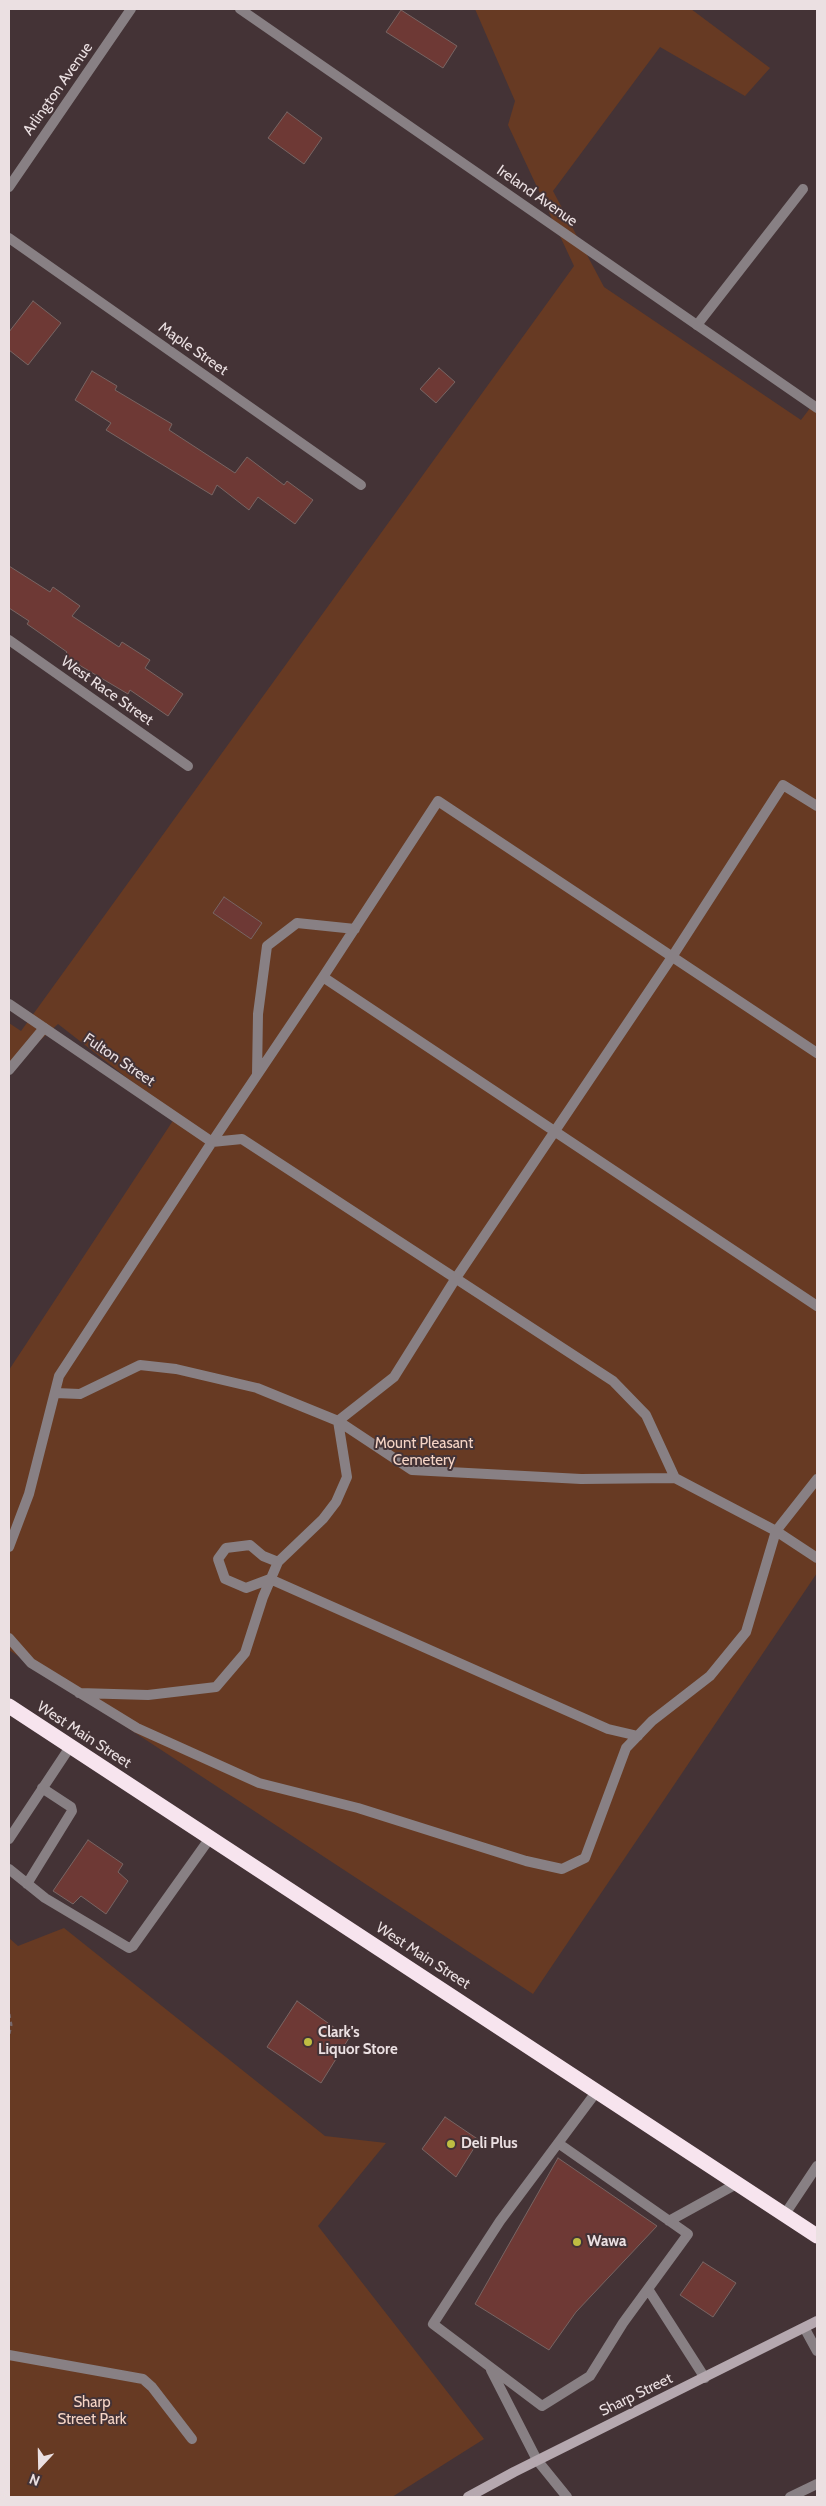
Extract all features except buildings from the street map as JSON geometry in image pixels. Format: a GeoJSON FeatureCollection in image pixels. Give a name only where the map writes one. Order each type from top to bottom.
{"type":"FeatureCollection","features":[{"type":"Feature","properties":{"kind":"highway","name":"West Main Street"},"geometry":{"type":"LineString","coordinates":[[9,1706],[817,2236]]}},
{"type":"Feature","properties":{"kind":"street","name":"Arlington Avenue"},"geometry":{"type":"LineString","coordinates":[[9,187],[132,9]]}},
{"type":"Feature","properties":{"kind":"street","name":"Ireland Avenue"},"geometry":{"type":"LineString","coordinates":[[240,9],[817,408]]}},
{"type":"Feature","properties":{"kind":"street"},"geometry":{"type":"LineString","coordinates":[[698,325],[802,189]]}},
{"type":"Feature","properties":{"kind":"street","name":"Maple Street"},"geometry":{"type":"LineString","coordinates":[[9,238],[361,485]]}},
{"type":"Feature","properties":{"kind":"street","name":"West Race Street"},"geometry":{"type":"LineString","coordinates":[[9,640],[188,766]]}},
{"type":"Feature","properties":{"kind":"street"},"geometry":{"type":"LineString","coordinates":[[338,1421],[394,1378],[456,1278],[672,957],[783,785],[817,806]]}},
{"type":"Feature","properties":{"kind":"street"},"geometry":{"type":"LineString","coordinates":[[9,1548],[21,1520],[59,1376],[438,801],[817,1054]]}},
{"type":"Feature","properties":{"kind":"street"},"geometry":{"type":"LineString","coordinates":[[257,1075],[258,1014],[267,946],[297,923],[354,929]]}},
{"type":"Feature","properties":{"kind":"street"},"geometry":{"type":"LineString","coordinates":[[323,977],[553,1132],[817,1306]]}},
{"type":"Feature","properties":{"kind":"street","name":"Fulton Street"},"geometry":{"type":"LineString","coordinates":[[9,1004],[212,1142]]}},
{"type":"Feature","properties":{"kind":"street"},"geometry":{"type":"LineString","coordinates":[[9,1070],[44,1028]]}},
{"type":"Feature","properties":{"kind":"street"},"geometry":{"type":"LineString","coordinates":[[212,1142],[242,1139],[613,1382],[646,1415],[675,1478]]}},
{"type":"Feature","properties":{"kind":"street"},"geometry":{"type":"LineString","coordinates":[[55,1393],[80,1394],[140,1365],[176,1369],[257,1388],[338,1421],[412,1470],[581,1479],[675,1478],[776,1532],[817,1558]]}},
{"type":"Feature","properties":{"kind":"street"},"geometry":{"type":"LineString","coordinates":[[78,1692],[148,1695],[216,1687],[245,1653],[270,1579],[278,1562],[323,1519],[336,1502],[347,1477],[338,1421]]}},
{"type":"Feature","properties":{"kind":"street"},"geometry":{"type":"LineString","coordinates":[[9,1638],[31,1663],[137,1728],[259,1783],[358,1808],[526,1861],[562,1869],[585,1858],[626,1748],[652,1721],[710,1676],[746,1632],[776,1532],[817,1479]]}},
{"type":"Feature","properties":{"kind":"street"},"geometry":{"type":"LineString","coordinates":[[278,1562],[263,1556],[250,1545],[226,1548],[218,1559],[225,1579],[246,1588],[270,1579],[608,1729],[638,1736]]}},
{"type":"Feature","properties":{"kind":"street"},"geometry":{"type":"LineString","coordinates":[[9,1839],[70,1747]]}},
{"type":"Feature","properties":{"kind":"street"},"geometry":{"type":"LineString","coordinates":[[27,1884],[72,1811],[71,1807],[42,1788]]}},
{"type":"Feature","properties":{"kind":"street"},"geometry":{"type":"LineString","coordinates":[[9,1869],[45,1898],[129,1948],[133,1946],[210,1838]]}},
{"type":"Feature","properties":{"kind":"street"},"geometry":{"type":"LineString","coordinates":[[558,2142],[688,2234],[623,2323],[590,2376],[542,2406],[433,2324],[500,2221],[558,2142],[597,2091]]}},
{"type":"Feature","properties":{"kind":"street"},"geometry":{"type":"LineString","coordinates":[[785,2214],[817,2166]]}},
{"type":"Feature","properties":{"kind":"street"},"geometry":{"type":"LineString","coordinates":[[669,2221],[738,2184]]}},
{"type":"Feature","properties":{"kind":"street"},"geometry":{"type":"LineString","coordinates":[[648,2289],[705,2378]]}},
{"type":"Feature","properties":{"kind":"street","name":"Sharp Street"},"geometry":{"type":"LineString","coordinates":[[468,2497],[537,2460],[817,2321]]}},
{"type":"Feature","properties":{"kind":"street"},"geometry":{"type":"LineString","coordinates":[[805,2328],[817,2351]]}},
{"type":"Feature","properties":{"kind":"street"},"geometry":{"type":"LineString","coordinates":[[9,2355],[143,2379],[152,2387],[192,2439]]}},
{"type":"Feature","properties":{"kind":"street"},"geometry":{"type":"LineString","coordinates":[[490,2368],[537,2460],[567,2497]]}},
{"type":"Feature","properties":{"kind":"street"},"geometry":{"type":"LineString","coordinates":[[790,2497],[817,2484]]}},
{"type":"Feature","properties":{"kind":"path"},"geometry":{"type":"LineString","coordinates":[[9,2014],[11,2025],[9,2034]]}},
{"type":"Feature","properties":{"kind":"green space","name":"Mount Pleasant Cemetery"},"geometry":{"type":"Polygon","coordinates":[[[475,9],[691,9],[770,68],[745,96],[660,47],[553,191],[604,287],[801,420],[817,399],[817,1573],[533,1994],[9,1650],[9,1370],[176,1116],[58,1024],[9,1069],[9,1023],[21,1031],[574,266],[508,125],[515,101],[475,9]]]}},
{"type":"Feature","properties":{"kind":"green space","name":"Sharp Street Park"},"geometry":{"type":"Polygon","coordinates":[[[64,1928],[325,2136],[386,2143],[318,2226],[484,2439],[392,2497],[9,2497],[9,1938],[18,1946],[64,1928]]]}},
{"type":"Feature","properties":{"kind":"place","name":"Clark's Liquor Store"},"geometry":{"type":"Point","coordinates":[308,2042]}},
{"type":"Feature","properties":{"kind":"place","name":"Deli Plus"},"geometry":{"type":"Point","coordinates":[451,2144]}},
{"type":"Feature","properties":{"kind":"place","name":"Wawa"},"geometry":{"type":"Point","coordinates":[577,2242]}}]}
